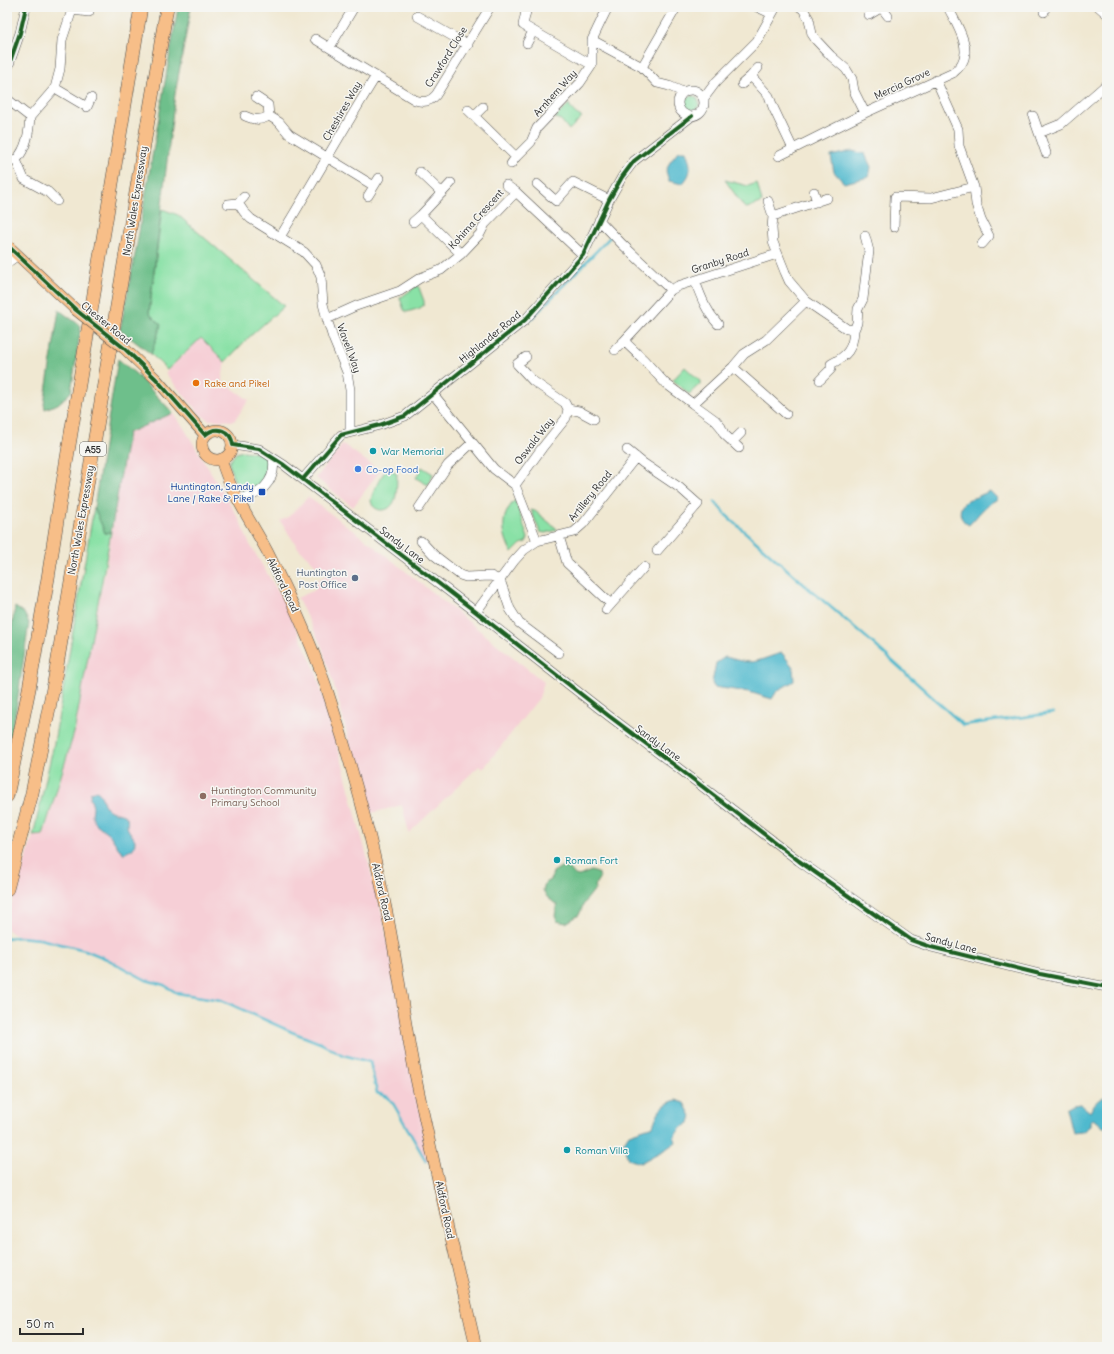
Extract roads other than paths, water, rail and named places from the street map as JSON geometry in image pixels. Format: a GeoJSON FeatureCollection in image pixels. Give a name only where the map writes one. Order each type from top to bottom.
{"type":"FeatureCollection","features":[{"type":"Feature","properties":{"kind":"highway","name":"A55"},"geometry":{"type":"LineString","coordinates":[[7,796],[29,689],[48,578],[141,7]]}},
{"type":"Feature","properties":{"kind":"highway","name":"North Wales Expressway"},"geometry":{"type":"LineString","coordinates":[[7,889],[32,794],[54,683],[167,7]]}},
{"type":"Feature","properties":{"kind":"main road","name":"Chester Road"},"geometry":{"type":"LineString","coordinates":[[7,245],[51,288],[124,348],[156,379],[205,435]]}},
{"type":"Feature","properties":{"kind":"main road"},"geometry":{"type":"LineString","coordinates":[[212,430],[224,431],[230,437],[233,445],[230,453],[225,458],[217,460],[210,458],[204,452],[202,442],[205,435],[212,430]]}},
{"type":"Feature","properties":{"kind":"main road","name":"Aldford Road"},"geometry":{"type":"LineString","coordinates":[[221,459],[228,480],[266,550],[312,646],[332,703],[362,810],[387,910],[398,966],[415,1072],[476,1347]]}},
{"type":"Feature","properties":{"kind":"street"},"geometry":{"type":"LineString","coordinates":[[7,70],[20,33],[26,7]]}},
{"type":"Feature","properties":{"kind":"street"},"geometry":{"type":"LineString","coordinates":[[330,47],[354,7]]}},
{"type":"Feature","properties":{"kind":"street","name":"Crawford Close"},"geometry":{"type":"LineString","coordinates":[[315,39],[415,100],[428,102],[436,95],[490,7]]}},
{"type":"Feature","properties":{"kind":"street"},"geometry":{"type":"LineString","coordinates":[[527,7],[523,25],[592,65],[592,40],[608,7]]}},
{"type":"Feature","properties":{"kind":"street"},"geometry":{"type":"LineString","coordinates":[[701,94],[711,87],[757,41],[774,11],[757,7]]}},
{"type":"Feature","properties":{"kind":"street"},"geometry":{"type":"LineString","coordinates":[[800,7],[809,19],[812,34],[816,40],[846,69],[852,79],[854,91],[865,113]]}},
{"type":"Feature","properties":{"kind":"street"},"geometry":{"type":"LineString","coordinates":[[869,15],[881,7],[888,16]]}},
{"type":"Feature","properties":{"kind":"street","name":"Mercia Grove"},"geometry":{"type":"LineString","coordinates":[[780,156],[865,113],[953,73],[962,63],[966,52],[965,43],[948,7]]}},
{"type":"Feature","properties":{"kind":"street"},"geometry":{"type":"LineString","coordinates":[[1099,7],[1107,14]]}},
{"type":"Feature","properties":{"kind":"street"},"geometry":{"type":"LineString","coordinates":[[57,201],[52,189],[24,179],[11,160],[24,149],[29,133],[30,117],[55,88],[60,69],[62,40],[72,9],[89,12]]}},
{"type":"Feature","properties":{"kind":"street"},"geometry":{"type":"LineString","coordinates":[[642,67],[678,9]]}},
{"type":"Feature","properties":{"kind":"street"},"geometry":{"type":"LineString","coordinates":[[417,16],[468,45]]}},
{"type":"Feature","properties":{"kind":"street"},"geometry":{"type":"LineString","coordinates":[[527,43],[533,31]]}},
{"type":"Feature","properties":{"kind":"street"},"geometry":{"type":"LineString","coordinates":[[592,40],[642,67],[657,83],[669,86],[680,93],[690,90],[701,94]]}},
{"type":"Feature","properties":{"kind":"street","name":"Arnhem Way"},"geometry":{"type":"LineString","coordinates":[[483,107],[471,113],[514,160],[531,142],[537,128],[580,83],[592,65]]}},
{"type":"Feature","properties":{"kind":"street"},"geometry":{"type":"LineString","coordinates":[[742,84],[758,68]]}},
{"type":"Feature","properties":{"kind":"street","name":"Cheshires Way"},"geometry":{"type":"LineString","coordinates":[[280,236],[376,76]]}},
{"type":"Feature","properties":{"kind":"street"},"geometry":{"type":"LineString","coordinates":[[751,76],[769,96],[793,149]]}},
{"type":"Feature","properties":{"kind":"street"},"geometry":{"type":"LineString","coordinates":[[936,80],[958,129],[960,151],[974,187],[976,204],[981,220],[989,236]]}},
{"type":"Feature","properties":{"kind":"street"},"geometry":{"type":"LineString","coordinates":[[1039,133],[1061,124],[1107,84]]}},
{"type":"Feature","properties":{"kind":"street"},"geometry":{"type":"LineString","coordinates":[[55,88],[88,111],[91,98]]}},
{"type":"Feature","properties":{"kind":"street"},"geometry":{"type":"LineString","coordinates":[[680,93],[678,104],[679,108],[688,115],[696,115],[702,110],[704,106],[701,94]]}},
{"type":"Feature","properties":{"kind":"street","name":"Cheshires Way"},"geometry":{"type":"LineString","coordinates":[[256,97],[268,105],[269,116],[279,122],[289,134],[374,186]]}},
{"type":"Feature","properties":{"kind":"street"},"geometry":{"type":"LineString","coordinates":[[7,99],[30,117]]}},
{"type":"Feature","properties":{"kind":"street","name":"Highlander Road"},"geometry":{"type":"LineString","coordinates":[[303,479],[341,435],[380,425],[405,416],[525,320],[583,255],[609,200],[622,177],[634,161],[679,126],[688,115]]}},
{"type":"Feature","properties":{"kind":"street"},"geometry":{"type":"LineString","coordinates":[[245,116],[253,120],[262,120],[269,116]]}},
{"type":"Feature","properties":{"kind":"street"},"geometry":{"type":"LineString","coordinates":[[1033,116],[1046,153]]}},
{"type":"Feature","properties":{"kind":"street"},"geometry":{"type":"LineString","coordinates":[[420,172],[442,193]]}},
{"type":"Feature","properties":{"kind":"street"},"geometry":{"type":"LineString","coordinates":[[368,196],[379,178]]}},
{"type":"Feature","properties":{"kind":"street"},"geometry":{"type":"LineString","coordinates":[[537,184],[556,201],[573,182],[609,200]]}},
{"type":"Feature","properties":{"kind":"street"},"geometry":{"type":"LineString","coordinates":[[413,222],[451,183]]}},
{"type":"Feature","properties":{"kind":"street"},"geometry":{"type":"LineString","coordinates":[[506,185],[516,192]]}},
{"type":"Feature","properties":{"kind":"street"},"geometry":{"type":"LineString","coordinates":[[894,227],[895,193],[931,198],[974,187]]}},
{"type":"Feature","properties":{"kind":"street","name":"Kohima Crescent"},"geometry":{"type":"LineString","coordinates":[[327,319],[356,306],[400,291],[420,278],[441,270],[461,254],[480,234],[485,224],[516,192],[583,255]]}},
{"type":"Feature","properties":{"kind":"street"},"geometry":{"type":"LineString","coordinates":[[814,192],[817,202]]}},
{"type":"Feature","properties":{"kind":"street"},"geometry":{"type":"LineString","coordinates":[[773,216],[827,198]]}},
{"type":"Feature","properties":{"kind":"street"},"geometry":{"type":"LineString","coordinates":[[228,204],[241,200],[244,212],[251,219],[304,252],[316,265],[321,276],[323,304],[327,319]]}},
{"type":"Feature","properties":{"kind":"street"},"geometry":{"type":"LineString","coordinates":[[768,201],[773,216],[773,242],[789,280],[806,301],[847,329],[854,330]]}},
{"type":"Feature","properties":{"kind":"street"},"geometry":{"type":"LineString","coordinates":[[421,215],[461,254]]}},
{"type":"Feature","properties":{"kind":"street"},"geometry":{"type":"LineString","coordinates":[[599,220],[671,290],[615,350]]}},
{"type":"Feature","properties":{"kind":"street"},"geometry":{"type":"LineString","coordinates":[[982,244],[997,230]]}},
{"type":"Feature","properties":{"kind":"street"},"geometry":{"type":"LineString","coordinates":[[820,380],[831,369],[831,364],[844,357],[852,347],[858,309],[863,299],[869,251],[865,236]]}},
{"type":"Feature","properties":{"kind":"street","name":"Granby Road"},"geometry":{"type":"LineString","coordinates":[[671,290],[777,254]]}},
{"type":"Feature","properties":{"kind":"street"},"geometry":{"type":"LineString","coordinates":[[7,263],[18,255]]}},
{"type":"Feature","properties":{"kind":"street"},"geometry":{"type":"LineString","coordinates":[[695,281],[704,306],[716,319]]}},
{"type":"Feature","properties":{"kind":"street"},"geometry":{"type":"LineString","coordinates":[[694,404],[733,367],[744,354],[766,340],[806,301]]}},
{"type":"Feature","properties":{"kind":"street","name":"Wavell Way"},"geometry":{"type":"LineString","coordinates":[[327,319],[347,372],[350,390],[350,432]]}},
{"type":"Feature","properties":{"kind":"street"},"geometry":{"type":"LineString","coordinates":[[624,341],[665,383],[715,420],[721,427],[724,434],[735,445],[741,433]]}},
{"type":"Feature","properties":{"kind":"street"},"geometry":{"type":"LineString","coordinates":[[526,357],[514,366],[565,403],[568,409],[579,410],[594,420]]}},
{"type":"Feature","properties":{"kind":"street"},"geometry":{"type":"LineString","coordinates":[[733,367],[786,414]]}},
{"type":"Feature","properties":{"kind":"street"},"geometry":{"type":"LineString","coordinates":[[433,394],[494,469],[515,485],[537,541]]}},
{"type":"Feature","properties":{"kind":"street","name":"Oswald Way"},"geometry":{"type":"LineString","coordinates":[[515,485],[566,418],[568,409]]}},
{"type":"Feature","properties":{"kind":"street"},"geometry":{"type":"LineString","coordinates":[[419,508],[448,464],[472,443]]}},
{"type":"Feature","properties":{"kind":"street","name":"Sandy Lane"},"geometry":{"type":"LineString","coordinates":[[233,445],[259,449],[303,479],[799,861],[911,940],[931,947],[1032,972],[1107,987]]}},
{"type":"Feature","properties":{"kind":"street"},"geometry":{"type":"LineString","coordinates":[[627,450],[680,488],[701,501],[657,551]]}},
{"type":"Feature","properties":{"kind":"street","name":"Artillery Road"},"geometry":{"type":"LineString","coordinates":[[476,612],[524,550],[537,541],[574,532],[583,524],[636,457]]}},
{"type":"Feature","properties":{"kind":"street"},"geometry":{"type":"LineString","coordinates":[[238,498],[252,496],[267,484],[274,472],[273,458]]}},
{"type":"Feature","properties":{"kind":"street"},"geometry":{"type":"LineString","coordinates":[[559,536],[567,563],[609,607],[644,567]]}},
{"type":"Feature","properties":{"kind":"street"},"geometry":{"type":"LineString","coordinates":[[421,541],[434,555],[460,575],[466,577],[491,576],[500,580],[510,609],[519,623],[559,653]]}},
{"type":"Feature","properties":{"kind":"water"},"geometry":{"type":"Polygon","coordinates":[[[679,151],[686,151],[690,165],[688,176],[682,184],[669,181],[666,171],[670,162],[679,151]]]}},
{"type":"Feature","properties":{"kind":"water"},"geometry":{"type":"Polygon","coordinates":[[[852,151],[865,154],[871,167],[869,177],[844,183],[834,172],[831,156],[852,151]]]}},
{"type":"Feature","properties":{"kind":"water"},"geometry":{"type":"Polygon","coordinates":[[[990,491],[998,499],[985,507],[969,525],[966,523],[960,514],[963,504],[968,500],[990,491]]]}},
{"type":"Feature","properties":{"kind":"water"},"geometry":{"type":"Polygon","coordinates":[[[782,653],[793,667],[794,681],[777,691],[772,699],[749,692],[714,687],[712,683],[716,663],[725,657],[745,662],[753,662],[782,653]]]}},
{"type":"Feature","properties":{"kind":"water"},"geometry":{"type":"Polygon","coordinates":[[[97,791],[100,794],[104,805],[109,810],[127,818],[127,827],[135,840],[132,850],[124,854],[110,835],[94,822],[92,815],[93,807],[90,797],[91,792],[97,791]]]}},
{"type":"Feature","properties":{"kind":"water"},"geometry":{"type":"Polygon","coordinates":[[[1107,1096],[1107,1127],[1103,1127],[1093,1119],[1090,1121],[1090,1126],[1082,1132],[1072,1133],[1066,1109],[1073,1105],[1080,1104],[1090,1112],[1096,1102],[1107,1096]]]}},
{"type":"Feature","properties":{"kind":"water"},"geometry":{"type":"Polygon","coordinates":[[[676,1100],[684,1103],[691,1116],[689,1123],[682,1127],[674,1136],[676,1142],[640,1163],[628,1159],[623,1143],[629,1134],[653,1126],[663,1106],[676,1100]]]}},
{"type":"Feature","properties":{"kind":"waterway"},"geometry":{"type":"LineString","coordinates":[[530,320],[611,236]]}},
{"type":"Feature","properties":{"kind":"waterway"},"geometry":{"type":"LineString","coordinates":[[715,502],[726,515],[867,638],[963,725],[1053,713]]}},
{"type":"Feature","properties":{"kind":"waterway"},"geometry":{"type":"LineString","coordinates":[[7,938],[19,937],[40,939],[85,950],[107,959],[146,980],[164,985],[177,993],[221,1000],[320,1043],[343,1055],[370,1062],[377,1093],[388,1097],[394,1105],[426,1161]]}},
{"type":"Feature","properties":{"kind":"place","name":"Rake and Pikel"},"geometry":{"type":"Point","coordinates":[196,383]}},
{"type":"Feature","properties":{"kind":"place","name":"War Memorial"},"geometry":{"type":"Point","coordinates":[373,451]}},
{"type":"Feature","properties":{"kind":"place","name":"Co-op Food"},"geometry":{"type":"Point","coordinates":[358,469]}},
{"type":"Feature","properties":{"kind":"place","name":"Huntington, Sandy Lane / Rake & Pikel"},"geometry":{"type":"Point","coordinates":[262,492]}},
{"type":"Feature","properties":{"kind":"place","name":"Huntington Post Office"},"geometry":{"type":"Point","coordinates":[355,578]}},
{"type":"Feature","properties":{"kind":"place","name":"Huntington Community Primary School"},"geometry":{"type":"Point","coordinates":[203,796]}},
{"type":"Feature","properties":{"kind":"place","name":"Roman Fort"},"geometry":{"type":"Point","coordinates":[557,860]}},
{"type":"Feature","properties":{"kind":"place","name":"Roman Villa"},"geometry":{"type":"Point","coordinates":[567,1150]}}]}
